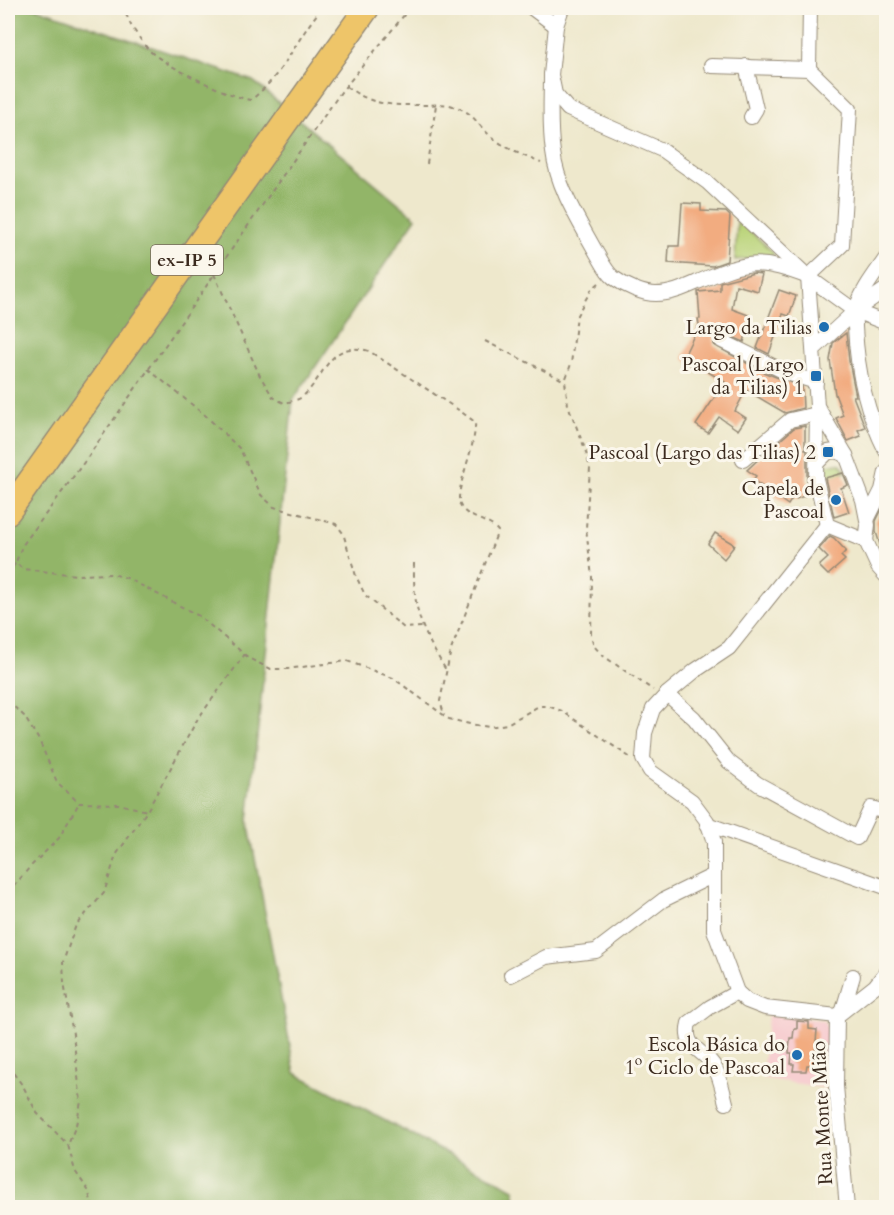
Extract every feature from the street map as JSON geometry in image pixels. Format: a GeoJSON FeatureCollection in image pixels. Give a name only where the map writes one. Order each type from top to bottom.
{"type":"FeatureCollection","features":[{"type":"Feature","properties":{"kind":"highway","name":"ex-IP 5"},"geometry":{"type":"LineString","coordinates":[[8,512],[368,8]]}},
{"type":"Feature","properties":{"kind":"street"},"geometry":{"type":"LineString","coordinates":[[532,8],[556,26]]}},
{"type":"Feature","properties":{"kind":"street"},"geometry":{"type":"LineString","coordinates":[[562,8],[556,26],[551,75],[550,121],[553,153],[557,171],[585,232],[613,277],[636,290],[656,294],[678,290],[740,265],[767,263],[808,277]]}},
{"type":"Feature","properties":{"kind":"street"},"geometry":{"type":"LineString","coordinates":[[809,69],[810,8]]}},
{"type":"Feature","properties":{"kind":"street"},"geometry":{"type":"LineString","coordinates":[[711,66],[809,69],[850,109],[842,245],[808,277]]}},
{"type":"Feature","properties":{"kind":"street"},"geometry":{"type":"LineString","coordinates":[[746,66],[756,109],[751,117]]}},
{"type":"Feature","properties":{"kind":"street"},"geometry":{"type":"LineString","coordinates":[[551,75],[555,94],[568,109],[663,150],[707,182],[808,277],[855,311],[886,323]]}},
{"type":"Feature","properties":{"kind":"street"},"geometry":{"type":"LineString","coordinates":[[886,258],[868,284],[855,311],[856,350],[865,395],[886,452]]}},
{"type":"Feature","properties":{"kind":"street"},"geometry":{"type":"LineString","coordinates":[[808,277],[816,382],[816,479],[827,525]]}},
{"type":"Feature","properties":{"kind":"street"},"geometry":{"type":"LineString","coordinates":[[814,349],[855,311],[886,289]]}},
{"type":"Feature","properties":{"kind":"street"},"geometry":{"type":"LineString","coordinates":[[722,341],[787,373],[816,382]]}},
{"type":"Feature","properties":{"kind":"street"},"geometry":{"type":"LineString","coordinates":[[817,410],[846,455],[863,500],[867,520],[866,541],[878,567],[886,576]]}},
{"type":"Feature","properties":{"kind":"street"},"geometry":{"type":"LineString","coordinates":[[743,460],[790,420],[817,410]]}},
{"type":"Feature","properties":{"kind":"street"},"geometry":{"type":"LineString","coordinates":[[816,463],[828,452],[835,451],[846,455]]}},
{"type":"Feature","properties":{"kind":"street"},"geometry":{"type":"LineString","coordinates":[[867,520],[882,490],[886,472]]}},
{"type":"Feature","properties":{"kind":"street"},"geometry":{"type":"LineString","coordinates":[[827,525],[729,648],[696,670],[653,709],[645,733],[643,759],[650,771],[692,801],[707,824],[714,842],[714,930],[737,992],[747,1001],[765,1008],[840,1013],[875,986],[886,972]]}},
{"type":"Feature","properties":{"kind":"street"},"geometry":{"type":"LineString","coordinates":[[827,525],[866,541]]}},
{"type":"Feature","properties":{"kind":"street"},"geometry":{"type":"LineString","coordinates":[[667,694],[694,718],[729,762],[758,784],[857,838],[872,807],[886,812]]}},
{"type":"Feature","properties":{"kind":"street"},"geometry":{"type":"LineString","coordinates":[[707,824],[886,885]]}},
{"type":"Feature","properties":{"kind":"street"},"geometry":{"type":"LineString","coordinates":[[511,975],[546,957],[596,951],[663,900],[714,875]]}},
{"type":"Feature","properties":{"kind":"street","name":"Rua Monte Mião"},"geometry":{"type":"LineString","coordinates":[[847,1208],[836,1086],[840,1013],[854,976]]}},
{"type":"Feature","properties":{"kind":"street"},"geometry":{"type":"LineString","coordinates":[[726,1103],[716,1068],[689,1042],[686,1033],[689,1023],[710,1007],[737,992]]}},
{"type":"Feature","properties":{"kind":"path"},"geometry":{"type":"LineString","coordinates":[[119,8],[126,12],[133,29],[155,57],[240,99],[251,100],[274,80],[311,21],[322,8]]}},
{"type":"Feature","properties":{"kind":"path"},"geometry":{"type":"LineString","coordinates":[[8,575],[22,546],[85,461],[346,86],[410,8]]}},
{"type":"Feature","properties":{"kind":"path"},"geometry":{"type":"LineString","coordinates":[[346,86],[362,98],[372,102],[391,105],[450,105],[466,110],[475,117],[490,136],[507,147],[557,171]]}},
{"type":"Feature","properties":{"kind":"path"},"geometry":{"type":"LineString","coordinates":[[427,164],[436,105]]}},
{"type":"Feature","properties":{"kind":"path"},"geometry":{"type":"LineString","coordinates":[[214,274],[260,376],[273,397],[284,403],[301,398],[326,366],[342,351],[356,347],[369,351],[475,422],[476,434],[459,494],[460,506],[467,513],[493,525],[498,531],[451,650],[440,701],[444,716]]}},
{"type":"Feature","properties":{"kind":"path"},"geometry":{"type":"LineString","coordinates":[[613,277],[602,280],[591,290],[577,315],[571,364],[565,381],[568,405],[590,468],[586,528],[592,576],[591,635],[594,646],[602,656],[652,690],[667,694]]}},
{"type":"Feature","properties":{"kind":"path"},"geometry":{"type":"LineString","coordinates":[[485,341],[565,381]]}},
{"type":"Feature","properties":{"kind":"path"},"geometry":{"type":"LineString","coordinates":[[148,369],[206,416],[240,449],[261,495],[274,507],[336,524],[343,532],[356,576],[365,595],[404,628],[422,627]]}},
{"type":"Feature","properties":{"kind":"path"},"geometry":{"type":"LineString","coordinates":[[16,562],[22,569],[76,575],[112,574],[127,578],[199,616],[250,659],[271,669],[347,661],[393,678],[444,716],[470,724],[489,727],[507,724],[539,706],[548,706],[562,711],[650,771]]}},
{"type":"Feature","properties":{"kind":"path"},"geometry":{"type":"LineString","coordinates":[[414,562],[413,589],[422,627],[446,670]]}},
{"type":"Feature","properties":{"kind":"path"},"geometry":{"type":"LineString","coordinates":[[68,1144],[76,1125],[81,1102],[63,962],[76,926],[104,893],[116,855],[147,811],[197,720],[245,654]]}},
{"type":"Feature","properties":{"kind":"path"},"geometry":{"type":"LineString","coordinates":[[8,701],[24,716],[39,740],[57,782],[79,803],[119,804],[147,811]]}},
{"type":"Feature","properties":{"kind":"path"},"geometry":{"type":"LineString","coordinates":[[8,893],[59,838],[79,803]]}},
{"type":"Feature","properties":{"kind":"path"},"geometry":{"type":"LineString","coordinates":[[8,1066],[23,1086],[37,1113],[68,1144],[75,1171],[88,1190],[93,1208]]}},
{"type":"Feature","properties":{"kind":"shaded area","name":"Escola Básica do 1º Ciclo de Pascoal"},"geometry":{"type":"Polygon","coordinates":[[[768,1015],[824,1020],[829,1031],[832,1089],[762,1078],[768,1015]]]}},
{"type":"Feature","properties":{"kind":"green space"},"geometry":{"type":"Polygon","coordinates":[[[8,8],[36,8],[253,81],[416,218],[293,400],[248,821],[295,1073],[514,1189],[517,1207],[8,1207],[8,8]]]}},
{"type":"Feature","properties":{"kind":"green space"},"geometry":{"type":"Polygon","coordinates":[[[739,221],[774,253],[772,257],[735,260],[739,221]]]}},
{"type":"Feature","properties":{"kind":"green space"},"geometry":{"type":"Polygon","coordinates":[[[841,464],[846,472],[820,480],[822,466],[841,464]]]}},
{"type":"Feature","properties":{"kind":"building"},"geometry":{"type":"Polygon","coordinates":[[[682,203],[701,204],[701,211],[726,212],[730,216],[727,261],[713,266],[668,263],[669,246],[679,246],[682,203]]]}},
{"type":"Feature","properties":{"kind":"building"},"geometry":{"type":"Polygon","coordinates":[[[754,273],[762,274],[758,291],[736,285],[732,309],[751,316],[744,342],[721,332],[714,338],[714,345],[763,372],[802,387],[803,408],[785,413],[746,390],[735,411],[746,418],[738,430],[719,417],[708,433],[696,425],[725,382],[705,370],[696,367],[695,369],[683,358],[699,325],[698,292],[720,290],[720,282],[754,273]]]}},
{"type":"Feature","properties":{"kind":"building"},"geometry":{"type":"Polygon","coordinates":[[[779,290],[796,296],[789,316],[783,314],[769,354],[757,348],[779,290]]]}},
{"type":"Feature","properties":{"kind":"building"},"geometry":{"type":"Polygon","coordinates":[[[846,333],[856,396],[853,396],[865,427],[858,430],[861,436],[848,441],[836,418],[843,415],[835,394],[830,360],[833,343],[846,333]]]}},
{"type":"Feature","properties":{"kind":"building"},"geometry":{"type":"Polygon","coordinates":[[[805,426],[807,479],[810,494],[796,499],[793,497],[788,505],[753,480],[756,476],[747,470],[764,454],[767,456],[776,444],[794,428],[805,426]]]}},
{"type":"Feature","properties":{"kind":"building","name":"Capela de Pascoal"},"geometry":{"type":"Polygon","coordinates":[[[843,473],[848,485],[841,488],[849,512],[834,517],[825,478],[843,473]]]}},
{"type":"Feature","properties":{"kind":"building"},"geometry":{"type":"Polygon","coordinates":[[[886,501],[886,557],[884,557],[876,532],[876,521],[886,501]]]}},
{"type":"Feature","properties":{"kind":"building"},"geometry":{"type":"Polygon","coordinates":[[[715,533],[735,545],[724,559],[708,544],[715,533]]]}},
{"type":"Feature","properties":{"kind":"building"},"geometry":{"type":"Polygon","coordinates":[[[830,536],[846,551],[841,556],[845,560],[828,575],[819,566],[828,558],[819,549],[830,536]]]}},
{"type":"Feature","properties":{"kind":"building"},"geometry":{"type":"Polygon","coordinates":[[[797,1021],[809,1022],[809,1029],[817,1030],[814,1065],[807,1065],[806,1071],[793,1071],[792,1053],[789,1053],[790,1038],[793,1038],[794,1029],[797,1029],[797,1021]]]}},
{"type":"Feature","properties":{"kind":"place","name":"Largo da Tilias"},"geometry":{"type":"Point","coordinates":[824,327]}},
{"type":"Feature","properties":{"kind":"place","name":"Pascoal (Largo da Tilias) 1"},"geometry":{"type":"Point","coordinates":[816,376]}},
{"type":"Feature","properties":{"kind":"place","name":"Pascoal (Largo das Tilias) 2"},"geometry":{"type":"Point","coordinates":[828,452]}},
{"type":"Feature","properties":{"kind":"place","name":"Capela de Pascoal"},"geometry":{"type":"Point","coordinates":[836,500]}},
{"type":"Feature","properties":{"kind":"place","name":"Escola Básica do 1º Ciclo de Pascoal"},"geometry":{"type":"Point","coordinates":[797,1055]}}]}
